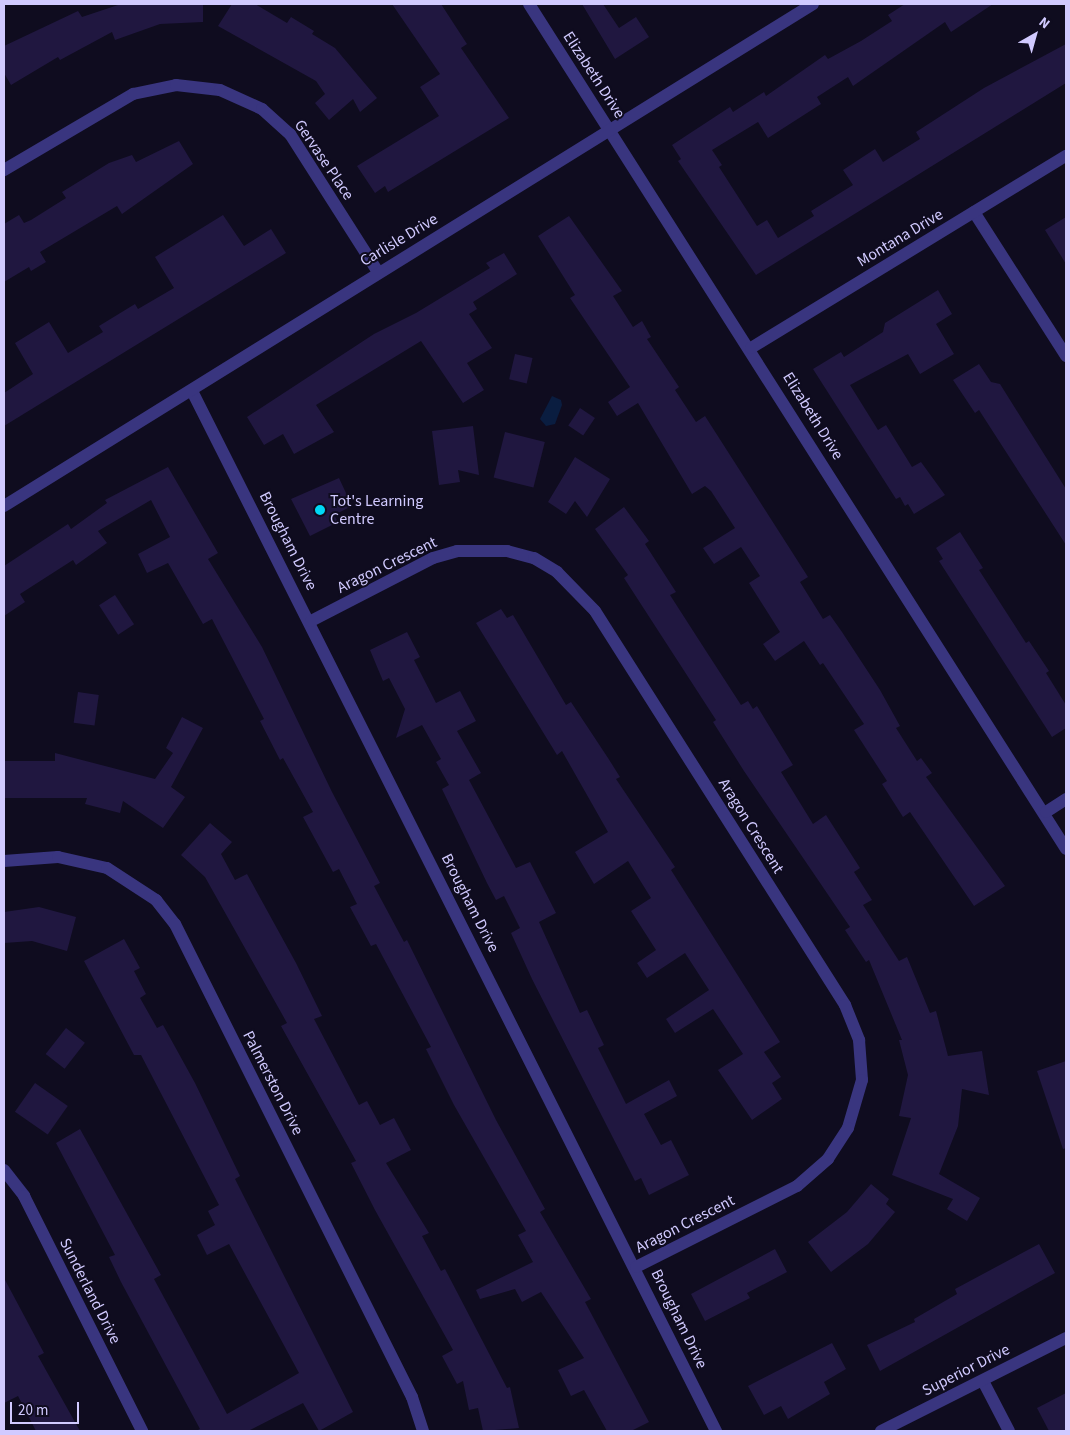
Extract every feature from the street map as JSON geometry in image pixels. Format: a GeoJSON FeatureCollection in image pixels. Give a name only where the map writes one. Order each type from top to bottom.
{"type":"FeatureCollection","features":[{"type":"Feature","properties":{"kind":"street","name":"Elizabeth Drive"},"geometry":{"type":"LineString","coordinates":[[529,4],[751,348],[1046,812],[1066,849]]}},
{"type":"Feature","properties":{"kind":"street","name":"Carlisle Drive"},"geometry":{"type":"LineString","coordinates":[[4,506],[192,391],[378,272],[611,131],[812,4]]}},
{"type":"Feature","properties":{"kind":"street","name":"Gervase Place"},"geometry":{"type":"LineString","coordinates":[[4,170],[133,94],[176,85],[220,90],[262,109],[290,134],[378,272]]}},
{"type":"Feature","properties":{"kind":"street","name":"Montana Drive"},"geometry":{"type":"LineString","coordinates":[[751,348],[1066,156]]}},
{"type":"Feature","properties":{"kind":"street"},"geometry":{"type":"LineString","coordinates":[[974,212],[1066,356]]}},
{"type":"Feature","properties":{"kind":"street","name":"Brougham Drive"},"geometry":{"type":"LineString","coordinates":[[192,391],[311,621],[636,1267],[716,1431]]}},
{"type":"Feature","properties":{"kind":"street","name":"Aragon Crescent"},"geometry":{"type":"LineString","coordinates":[[311,621],[433,558],[456,551],[514,552],[557,572],[595,611],[846,1005],[859,1040],[862,1080],[848,1128],[828,1159],[797,1186],[636,1267]]}},
{"type":"Feature","properties":{"kind":"street"},"geometry":{"type":"LineString","coordinates":[[1046,812],[1066,800]]}},
{"type":"Feature","properties":{"kind":"street","name":"Palmerston Drive"},"geometry":{"type":"LineString","coordinates":[[4,861],[58,857],[107,868],[156,900],[175,924],[412,1397],[423,1431]]}},
{"type":"Feature","properties":{"kind":"street","name":"Sunderland Drive"},"geometry":{"type":"LineString","coordinates":[[4,1170],[24,1196],[142,1431]]}},
{"type":"Feature","properties":{"kind":"street","name":"Superior Drive"},"geometry":{"type":"LineString","coordinates":[[881,1431],[984,1381],[1066,1338]]}},
{"type":"Feature","properties":{"kind":"street"},"geometry":{"type":"LineString","coordinates":[[984,1381],[1009,1431]]}},
{"type":"Feature","properties":{"kind":"water"},"geometry":{"type":"Polygon","coordinates":[[[552,396],[561,400],[562,405],[555,424],[546,426],[540,419],[552,396]]]}},
{"type":"Feature","properties":{"kind":"building"},"geometry":{"type":"Polygon","coordinates":[[[121,4],[203,4],[203,22],[160,24],[115,40],[112,32],[60,60],[58,57],[11,85],[4,73],[4,46],[78,11],[82,17],[121,4]]]}},
{"type":"Feature","properties":{"kind":"building"},"geometry":{"type":"Polygon","coordinates":[[[232,4],[255,4],[287,23],[291,17],[314,31],[312,34],[335,48],[377,98],[360,112],[353,99],[329,120],[315,103],[325,94],[316,81],[218,26],[232,4]]]}},
{"type":"Feature","properties":{"kind":"building"},"geometry":{"type":"Polygon","coordinates":[[[392,4],[441,4],[467,44],[461,48],[509,118],[388,192],[385,186],[375,193],[357,166],[439,116],[420,87],[440,74],[392,4]]]}},
{"type":"Feature","properties":{"kind":"building"},"geometry":{"type":"Polygon","coordinates":[[[582,4],[603,4],[619,28],[636,17],[649,37],[615,59],[582,4]]]}},
{"type":"Feature","properties":{"kind":"building"},"geometry":{"type":"Polygon","coordinates":[[[905,4],[993,4],[951,32],[945,22],[853,86],[848,77],[817,97],[821,104],[768,138],[758,122],[712,150],[722,165],[719,167],[757,226],[767,220],[778,238],[814,216],[811,211],[853,185],[843,170],[875,149],[883,162],[920,139],[916,132],[984,88],[1066,44],[1066,83],[756,275],[678,161],[681,159],[672,145],[730,107],[733,112],[764,92],[766,96],[825,55],[828,59],[861,41],[892,21],[888,15],[905,4]]]}},
{"type":"Feature","properties":{"kind":"building"},"geometry":{"type":"Polygon","coordinates":[[[179,141],[193,164],[122,214],[117,206],[40,252],[46,262],[31,271],[29,267],[4,282],[4,224],[19,215],[24,223],[31,220],[66,198],[62,192],[109,163],[132,155],[136,162],[179,141]]]}},
{"type":"Feature","properties":{"kind":"building"},"geometry":{"type":"Polygon","coordinates":[[[223,215],[244,246],[271,229],[286,253],[4,426],[4,393],[33,374],[15,343],[49,322],[68,353],[103,332],[99,326],[135,304],[138,309],[174,288],[155,257],[223,215]]]}},
{"type":"Feature","properties":{"kind":"building"},"geometry":{"type":"Polygon","coordinates":[[[569,216],[622,291],[613,296],[633,327],[642,321],[651,337],[647,339],[679,387],[675,390],[696,422],[705,416],[808,577],[800,582],[823,619],[830,615],[842,632],[880,690],[900,726],[896,728],[917,761],[921,758],[932,773],[926,777],[1005,886],[974,906],[910,812],[903,817],[882,784],[887,781],[854,730],[864,724],[823,663],[820,665],[804,641],[775,661],[763,644],[780,632],[749,583],[760,576],[741,547],[714,564],[703,548],[735,528],[711,491],[705,486],[692,494],[638,403],[617,416],[608,402],[630,387],[570,298],[575,295],[538,236],[569,216]]]}},
{"type":"Feature","properties":{"kind":"building"},"geometry":{"type":"Polygon","coordinates":[[[1066,217],[1066,264],[1045,230],[1066,217]]]}},
{"type":"Feature","properties":{"kind":"building"},"geometry":{"type":"Polygon","coordinates":[[[504,253],[517,274],[473,302],[477,309],[469,314],[492,348],[467,363],[484,390],[463,403],[421,341],[316,405],[334,432],[294,454],[283,434],[264,445],[247,417],[374,334],[416,313],[490,268],[486,263],[504,253]]]}},
{"type":"Feature","properties":{"kind":"building"},"geometry":{"type":"Polygon","coordinates":[[[938,290],[952,314],[936,324],[954,354],[920,374],[908,354],[850,385],[878,430],[886,425],[912,467],[921,462],[945,495],[914,514],[908,504],[905,506],[900,497],[896,499],[813,369],[841,352],[844,357],[883,332],[885,323],[938,290]]]}},
{"type":"Feature","properties":{"kind":"building"},"geometry":{"type":"Polygon","coordinates":[[[515,354],[533,358],[527,383],[509,379],[515,354]]]}},
{"type":"Feature","properties":{"kind":"building"},"geometry":{"type":"Polygon","coordinates":[[[979,364],[991,382],[1000,384],[1066,489],[1066,545],[979,410],[975,413],[953,380],[979,364]]]}},
{"type":"Feature","properties":{"kind":"building"},"geometry":{"type":"Polygon","coordinates":[[[580,408],[595,418],[583,435],[568,425],[580,408]]]}},
{"type":"Feature","properties":{"kind":"building"},"geometry":{"type":"Polygon","coordinates":[[[473,426],[479,475],[458,470],[460,482],[439,485],[432,431],[473,426]]]}},
{"type":"Feature","properties":{"kind":"building"},"geometry":{"type":"Polygon","coordinates":[[[505,432],[545,442],[533,488],[494,478],[505,432]]]}},
{"type":"Feature","properties":{"kind":"building"},"geometry":{"type":"Polygon","coordinates":[[[575,457],[610,479],[587,517],[575,501],[566,514],[548,502],[575,457]]]}},
{"type":"Feature","properties":{"kind":"building"},"geometry":{"type":"Polygon","coordinates":[[[168,467],[218,553],[208,559],[262,647],[332,792],[380,883],[374,886],[404,942],[407,940],[496,1120],[545,1209],[540,1212],[591,1299],[585,1302],[649,1422],[631,1431],[607,1431],[584,1390],[571,1396],[558,1370],[584,1358],[541,1292],[522,1302],[515,1289],[480,1299],[476,1290],[533,1262],[518,1235],[526,1231],[454,1105],[426,1049],[431,1047],[376,944],[371,946],[350,907],[357,904],[339,869],[333,872],[303,817],[313,812],[283,758],[280,760],[260,721],[264,719],[212,619],[203,624],[168,563],[147,573],[138,554],[170,537],[151,500],[98,531],[107,543],[76,565],[73,560],[20,594],[25,602],[4,616],[4,566],[68,524],[71,529],[107,503],[105,500],[168,467]]]}},
{"type":"Feature","properties":{"kind":"building","name":"Tot's Learning Centre"},"geometry":{"type":"Polygon","coordinates":[[[339,478],[352,506],[334,515],[338,522],[310,536],[291,499],[339,478]]]}},
{"type":"Feature","properties":{"kind":"building"},"geometry":{"type":"Polygon","coordinates":[[[624,507],[649,541],[645,544],[676,592],[670,595],[741,705],[748,701],[753,709],[757,706],[793,765],[781,772],[813,824],[826,815],[860,868],[854,872],[872,900],[863,905],[899,961],[907,957],[930,1013],[936,1011],[948,1056],[982,1051],[989,1095],[962,1089],[958,1126],[939,1174],[980,1198],[967,1221],[947,1209],[953,1199],[892,1175],[911,1118],[899,1116],[908,1075],[899,1040],[902,1040],[869,960],[866,962],[845,930],[850,927],[744,771],[713,722],[716,720],[624,578],[628,575],[595,529],[624,507]]]}},
{"type":"Feature","properties":{"kind":"building"},"geometry":{"type":"Polygon","coordinates":[[[960,532],[983,568],[979,570],[1026,643],[1029,641],[1049,671],[1046,673],[1066,705],[1066,728],[1052,737],[939,561],[943,559],[936,548],[960,532]]]}},
{"type":"Feature","properties":{"kind":"building"},"geometry":{"type":"Polygon","coordinates":[[[115,595],[134,624],[118,635],[99,605],[115,595]]]}},
{"type":"Feature","properties":{"kind":"building"},"geometry":{"type":"Polygon","coordinates":[[[501,609],[507,618],[513,615],[566,705],[571,702],[608,758],[620,777],[616,779],[675,867],[671,870],[780,1042],[764,1052],[781,1077],[772,1083],[782,1099],[752,1120],[718,1070],[743,1054],[713,1009],[675,1033],[666,1019],[709,990],[685,953],[647,978],[637,963],[656,950],[631,911],[651,898],[628,861],[594,884],[575,852],[608,832],[562,751],[557,755],[476,623],[501,609]]]}},
{"type":"Feature","properties":{"kind":"building"},"geometry":{"type":"Polygon","coordinates":[[[407,632],[420,657],[414,660],[436,703],[460,691],[476,721],[457,731],[481,773],[469,780],[516,868],[530,862],[556,913],[539,922],[580,1013],[587,1010],[604,1045],[598,1048],[626,1104],[669,1080],[677,1096],[644,1114],[661,1145],[671,1140],[689,1175],[649,1195],[641,1178],[635,1181],[532,979],[511,933],[520,928],[504,896],[496,900],[442,789],[449,785],[436,762],[441,759],[422,725],[396,738],[405,709],[389,678],[383,681],[370,650],[407,632]]]}},
{"type":"Feature","properties":{"kind":"building"},"geometry":{"type":"Polygon","coordinates":[[[78,692],[99,695],[94,726],[74,723],[78,692]]]}},
{"type":"Feature","properties":{"kind":"building"},"geometry":{"type":"Polygon","coordinates":[[[182,717],[203,728],[171,787],[185,797],[163,828],[123,801],[120,813],[85,804],[87,798],[4,798],[4,761],[55,761],[55,753],[155,779],[173,753],[166,748],[182,717]]]}},
{"type":"Feature","properties":{"kind":"building"},"geometry":{"type":"Polygon","coordinates":[[[210,823],[232,842],[221,854],[235,880],[247,874],[296,963],[322,1016],[314,1019],[359,1105],[367,1101],[380,1125],[394,1118],[411,1150],[386,1163],[429,1233],[422,1236],[441,1271],[445,1269],[507,1388],[510,1387],[519,1428],[483,1431],[478,1408],[469,1410],[463,1381],[457,1384],[442,1356],[453,1350],[375,1210],[351,1163],[356,1161],[281,1026],[287,1023],[205,877],[181,855],[210,823]]]}},
{"type":"Feature","properties":{"kind":"building"},"geometry":{"type":"Polygon","coordinates":[[[39,907],[76,917],[67,951],[32,941],[4,943],[4,912],[39,907]]]}},
{"type":"Feature","properties":{"kind":"building"},"geometry":{"type":"Polygon","coordinates":[[[124,939],[140,968],[134,971],[146,994],[140,998],[157,1028],[163,1025],[195,1083],[240,1176],[235,1179],[353,1412],[319,1431],[303,1403],[248,1431],[196,1431],[200,1429],[121,1282],[109,1257],[115,1255],[56,1143],[80,1129],[161,1275],[154,1279],[227,1414],[299,1373],[229,1244],[207,1255],[197,1235],[215,1225],[208,1211],[219,1205],[141,1055],[134,1055],[84,961],[124,939]]]}},
{"type":"Feature","properties":{"kind":"building"},"geometry":{"type":"Polygon","coordinates":[[[66,1028],[85,1043],[65,1069],[46,1054],[66,1028]]]}},
{"type":"Feature","properties":{"kind":"building"},"geometry":{"type":"Polygon","coordinates":[[[1066,1061],[1066,1148],[1063,1149],[1037,1071],[1066,1061]]]}},
{"type":"Feature","properties":{"kind":"building"},"geometry":{"type":"Polygon","coordinates":[[[35,1083],[68,1106],[48,1135],[15,1112],[35,1083]]]}},
{"type":"Feature","properties":{"kind":"building"},"geometry":{"type":"Polygon","coordinates":[[[871,1184],[889,1199],[886,1204],[895,1212],[868,1244],[831,1272],[808,1242],[847,1212],[871,1184]]]}},
{"type":"Feature","properties":{"kind":"building"},"geometry":{"type":"Polygon","coordinates":[[[1039,1244],[1055,1273],[880,1371],[867,1345],[915,1322],[914,1319],[957,1294],[955,1289],[1039,1244]]]}},
{"type":"Feature","properties":{"kind":"building"},"geometry":{"type":"Polygon","coordinates":[[[775,1249],[787,1272],[747,1293],[750,1298],[705,1321],[691,1294],[775,1249]]]}},
{"type":"Feature","properties":{"kind":"building"},"geometry":{"type":"Polygon","coordinates":[[[4,1278],[44,1353],[38,1356],[80,1431],[36,1431],[18,1396],[4,1403],[4,1278]]]}},
{"type":"Feature","properties":{"kind":"building"},"geometry":{"type":"Polygon","coordinates":[[[832,1343],[846,1369],[824,1382],[830,1394],[788,1419],[781,1406],[764,1415],[748,1386],[832,1343]]]}},
{"type":"Feature","properties":{"kind":"building"},"geometry":{"type":"Polygon","coordinates":[[[1066,1393],[1066,1431],[1049,1431],[1037,1408],[1066,1393]]]}},
{"type":"Feature","properties":{"kind":"place","name":"Tot's Learning Centre"},"geometry":{"type":"Point","coordinates":[320,510]}}]}
